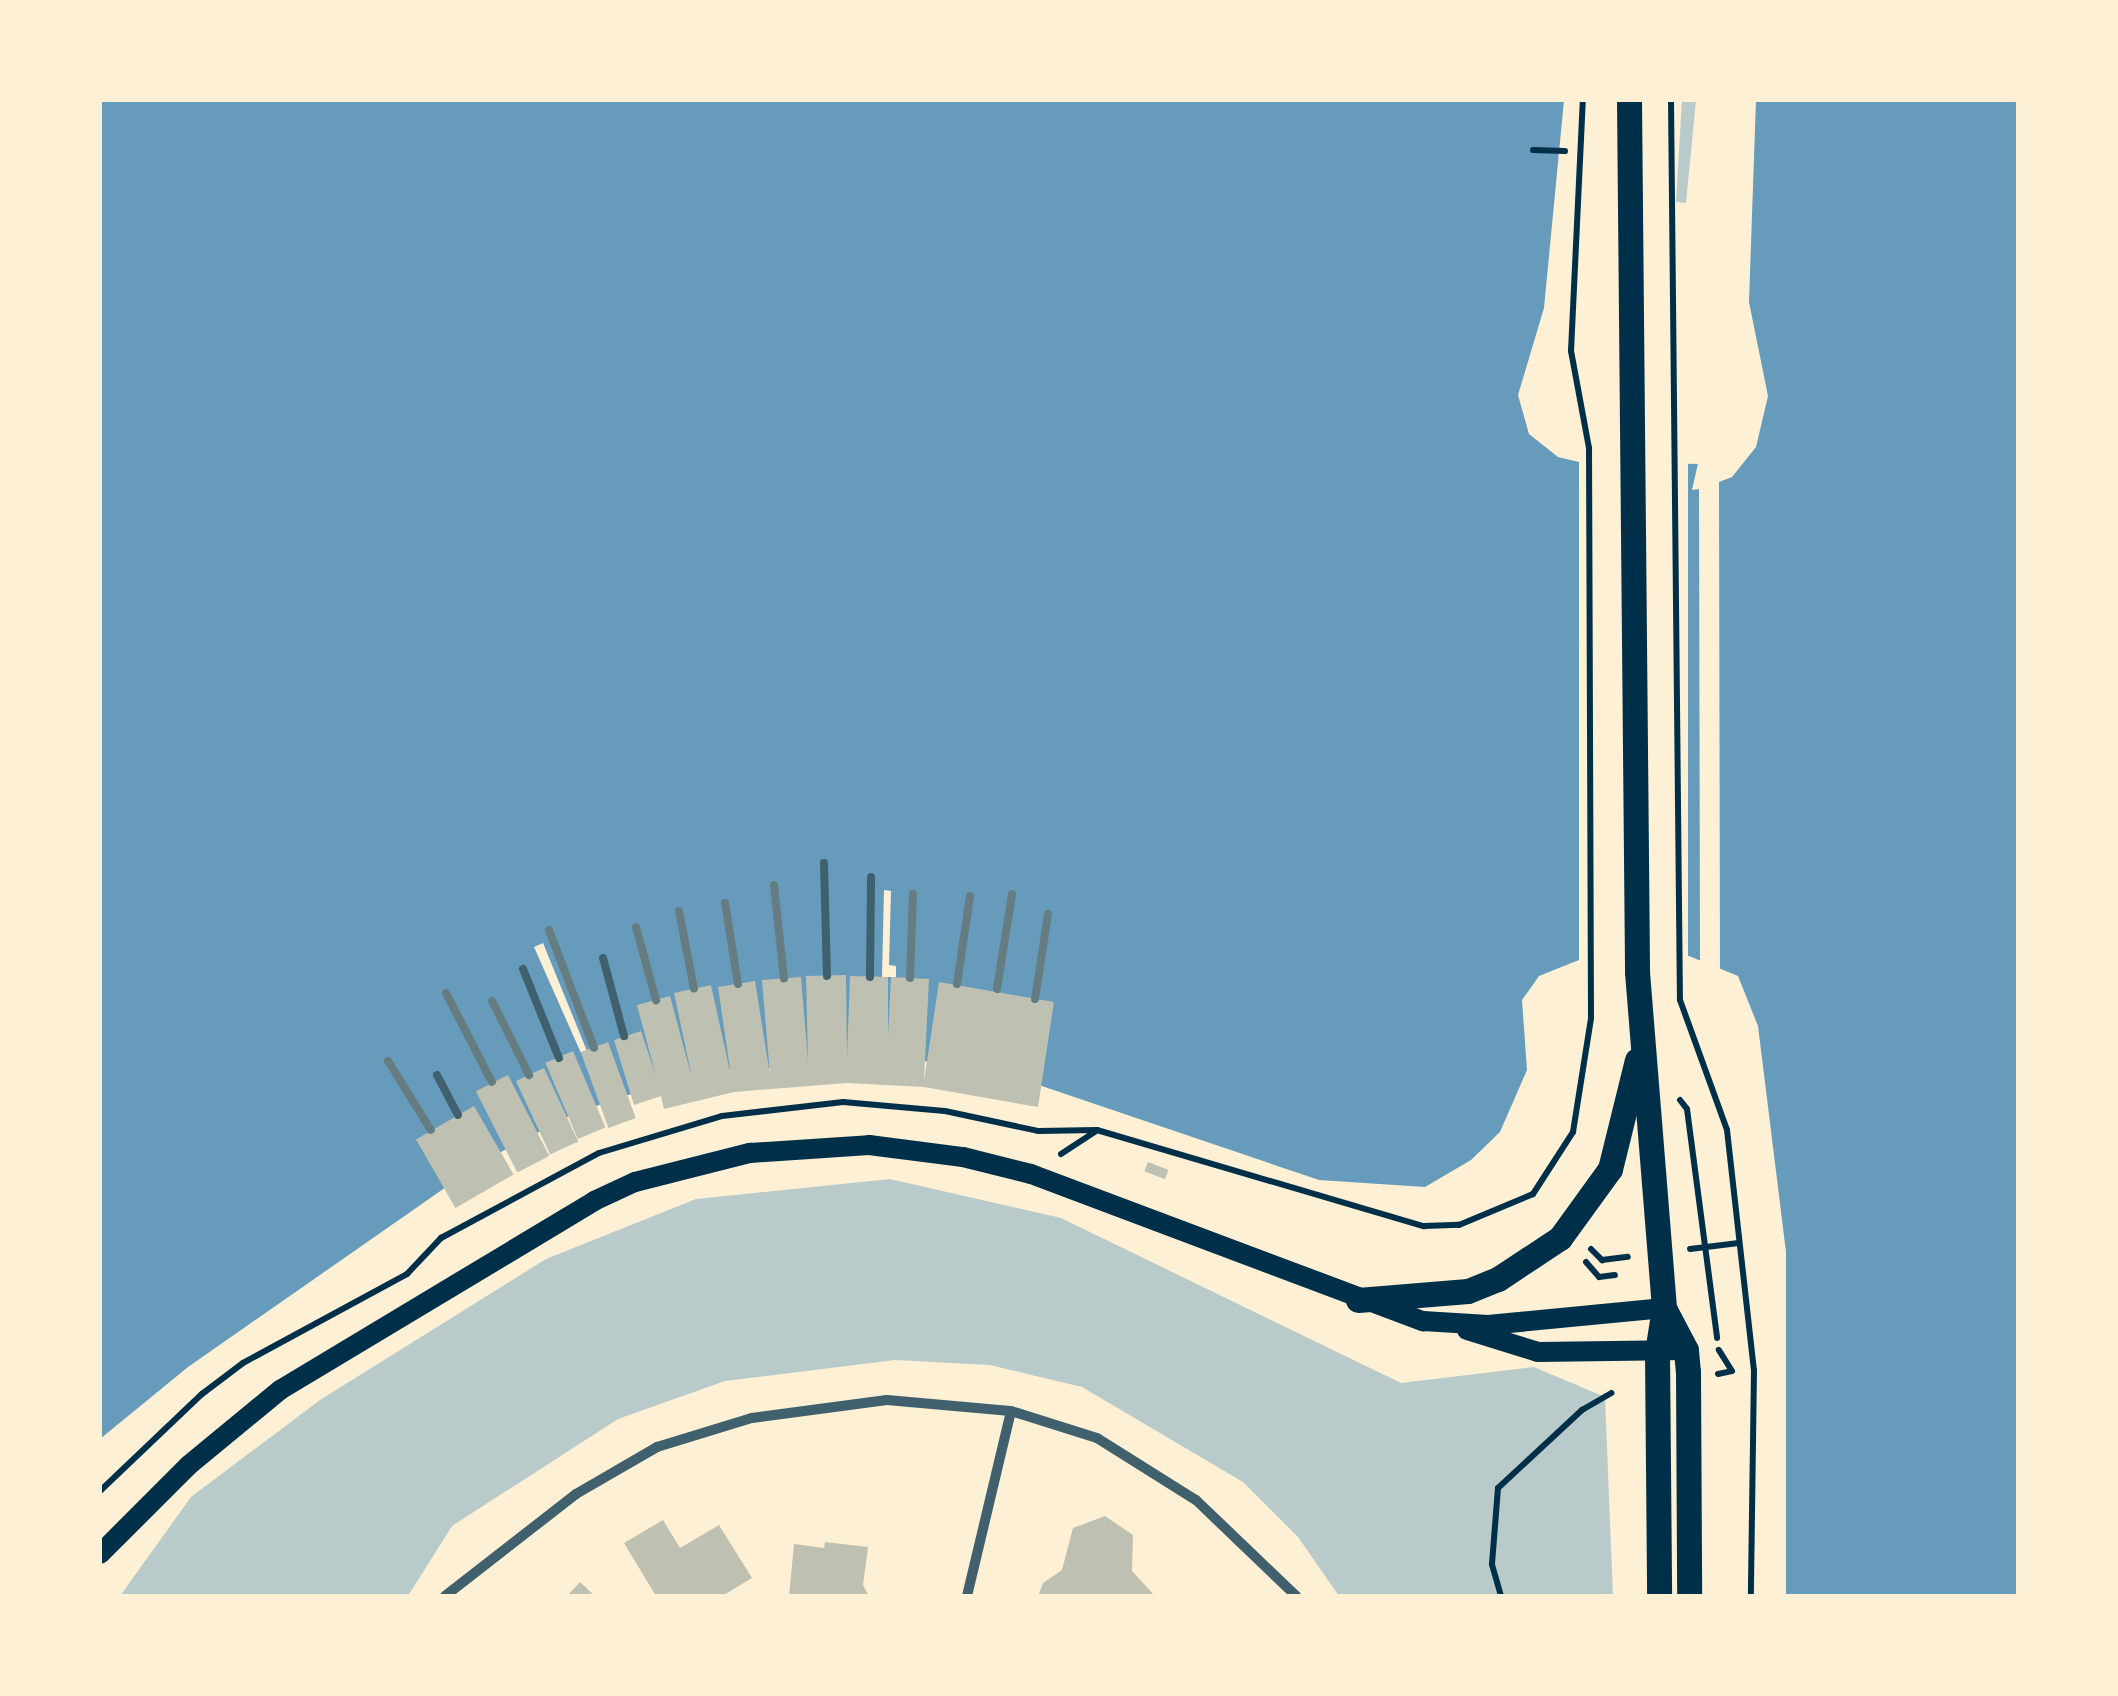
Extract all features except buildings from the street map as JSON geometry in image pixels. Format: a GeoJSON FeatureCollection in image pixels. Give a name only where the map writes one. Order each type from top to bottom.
{"type":"FeatureCollection","features":[{"type":"Feature","properties":{"kind":"main road"},"geometry":{"type":"LineString","coordinates":[[1629,100],[1638,972],[1664,1308],[1656,1352],[1659,1596]]}},
{"type":"Feature","properties":{"kind":"main road"},"geometry":{"type":"LineString","coordinates":[[1358,1300],[1468,1291],[1498,1279],[1560,1238],[1610,1168],[1641,1046]]}},
{"type":"Feature","properties":{"kind":"main road"},"geometry":{"type":"LineString","coordinates":[[100,1554],[189,1465],[280,1390],[594,1202],[635,1182],[750,1152],[869,1146],[963,1157],[1032,1174],[1358,1300],[1538,1352],[1686,1350]]}},
{"type":"Feature","properties":{"kind":"main road"},"geometry":{"type":"LineString","coordinates":[[1451,1325],[1664,1308]]}},
{"type":"Feature","properties":{"kind":"main road"},"geometry":{"type":"LineString","coordinates":[[1664,1308],[1686,1350],[1689,1596]]}},
{"type":"Feature","properties":{"kind":"street"},"geometry":{"type":"LineString","coordinates":[[445,1596],[576,1494],[657,1447],[710,1428],[887,1400],[1012,1411],[1096,1438],[1168,1478],[1296,1596]]}},
{"type":"Feature","properties":{"kind":"street"},"geometry":{"type":"LineString","coordinates":[[966,1596],[1012,1411]]}},
{"type":"Feature","properties":{"kind":"lane"},"geometry":{"type":"LineString","coordinates":[[824,863],[827,976]]}},
{"type":"Feature","properties":{"kind":"lane"},"geometry":{"type":"LineString","coordinates":[[870,977],[871,877]]}},
{"type":"Feature","properties":{"kind":"lane"},"geometry":{"type":"LineString","coordinates":[[603,958],[624,1036]]}},
{"type":"Feature","properties":{"kind":"lane"},"geometry":{"type":"LineString","coordinates":[[523,969],[559,1058]]}},
{"type":"Feature","properties":{"kind":"lane"},"geometry":{"type":"LineString","coordinates":[[437,1075],[458,1115]]}},
{"type":"Feature","properties":{"kind":"path"},"geometry":{"type":"LineString","coordinates":[[1097,1130],[1424,1226],[1459,1225],[1533,1194],[1572,1132],[1586,1067],[1592,972],[1589,448],[1571,351],[1583,100]]}},
{"type":"Feature","properties":{"kind":"path"},"geometry":{"type":"LineString","coordinates":[[1672,100],[1668,247],[1678,448],[1678,972],[1688,1031],[1716,1087],[1727,1130],[1754,1370],[1750,1596]]}},
{"type":"Feature","properties":{"kind":"path"},"geometry":{"type":"LineString","coordinates":[[1533,150],[1565,151]]}},
{"type":"Feature","properties":{"kind":"path"},"geometry":{"type":"LineString","coordinates":[[1593,1251],[1602,1260]]}},
{"type":"Feature","properties":{"kind":"path"},"geometry":{"type":"LineString","coordinates":[[1602,1260],[1612,1259]]}},
{"type":"Feature","properties":{"kind":"path"},"geometry":{"type":"LineString","coordinates":[[1600,1295],[1602,1260]]}},
{"type":"Feature","properties":{"kind":"path"},"geometry":{"type":"LineString","coordinates":[[1586,1262],[1599,1276]]}},
{"type":"Feature","properties":{"kind":"path"},"geometry":{"type":"LineString","coordinates":[[1599,1276],[1615,1275]]}},
{"type":"Feature","properties":{"kind":"path"},"geometry":{"type":"LineString","coordinates":[[1500,1596],[1492,1564],[1498,1488],[1582,1410],[1611,1393]]}},
{"type":"Feature","properties":{"kind":"shaded area"},"geometry":{"type":"Polygon","coordinates":[[[1682,100],[1696,100],[1686,203],[1676,202],[1682,100]]]}},
{"type":"Feature","properties":{"kind":"shaded area"},"geometry":{"type":"Polygon","coordinates":[[[890,1179],[1061,1218],[1401,1383],[1534,1367],[1605,1397],[1613,1596],[1339,1596],[1298,1537],[1243,1482],[1082,1387],[990,1365],[895,1360],[725,1381],[618,1419],[452,1526],[408,1596],[120,1596],[191,1497],[320,1400],[546,1259],[696,1199],[890,1179]]]}},
{"type":"Feature","properties":{"kind":"water"},"geometry":{"type":"Polygon","coordinates":[[[100,100],[1564,100],[1544,308],[1518,395],[1529,434],[1558,457],[1579,462],[1702,464],[1722,461],[1742,399],[1720,100],[2018,100],[2018,1596],[1786,1596],[1786,1252],[1758,1026],[1738,976],[1689,956],[1579,960],[1539,976],[1522,1000],[1527,1070],[1500,1132],[1471,1160],[1425,1187],[1319,1180],[983,1066],[911,1060],[695,1072],[573,1114],[482,1162],[188,1367],[100,1439],[100,100]]]}},
{"type":"Feature","properties":{"kind":"pier"},"geometry":{"type":"Polygon","coordinates":[[[1716,100],[1756,100],[1749,302],[1768,396],[1756,447],[1732,477],[1719,482],[1720,972],[1700,963],[1699,489],[1692,490],[1699,459],[1721,451],[1736,399],[1707,316],[1716,100]]]}},
{"type":"Feature","properties":{"kind":"pier"},"geometry":{"type":"Polygon","coordinates":[[[1579,457],[1688,457],[1688,965],[1579,965],[1579,457]]]}},
{"type":"Feature","properties":{"kind":"pier"},"geometry":{"type":"Polygon","coordinates":[[[884,890],[891,891],[889,965],[896,966],[896,977],[882,977],[884,890]]]}},
{"type":"Feature","properties":{"kind":"pier"},"geometry":{"type":"Polygon","coordinates":[[[543,943],[587,1051],[581,1053],[534,947],[543,943]]]}},
{"type":"Feature","properties":{"kind":"railway"},"geometry":{"type":"LineString","coordinates":[[774,885],[784,978]]}},
{"type":"Feature","properties":{"kind":"railway"},"geometry":{"type":"LineString","coordinates":[[910,978],[913,894]]}},
{"type":"Feature","properties":{"kind":"railway"},"geometry":{"type":"LineString","coordinates":[[997,989],[1012,894]]}},
{"type":"Feature","properties":{"kind":"railway"},"geometry":{"type":"LineString","coordinates":[[957,984],[970,896]]}},
{"type":"Feature","properties":{"kind":"railway"},"geometry":{"type":"LineString","coordinates":[[725,903],[738,984]]}},
{"type":"Feature","properties":{"kind":"railway"},"geometry":{"type":"LineString","coordinates":[[679,911],[694,989]]}},
{"type":"Feature","properties":{"kind":"railway"},"geometry":{"type":"LineString","coordinates":[[1035,999],[1048,914]]}},
{"type":"Feature","properties":{"kind":"railway"},"geometry":{"type":"LineString","coordinates":[[636,927],[656,1000]]}},
{"type":"Feature","properties":{"kind":"railway"},"geometry":{"type":"LineString","coordinates":[[549,930],[594,1048]]}},
{"type":"Feature","properties":{"kind":"railway"},"geometry":{"type":"LineString","coordinates":[[446,993],[492,1082]]}},
{"type":"Feature","properties":{"kind":"railway"},"geometry":{"type":"LineString","coordinates":[[492,1001],[529,1075]]}},
{"type":"Feature","properties":{"kind":"railway"},"geometry":{"type":"LineString","coordinates":[[388,1061],[431,1130]]}}]}
